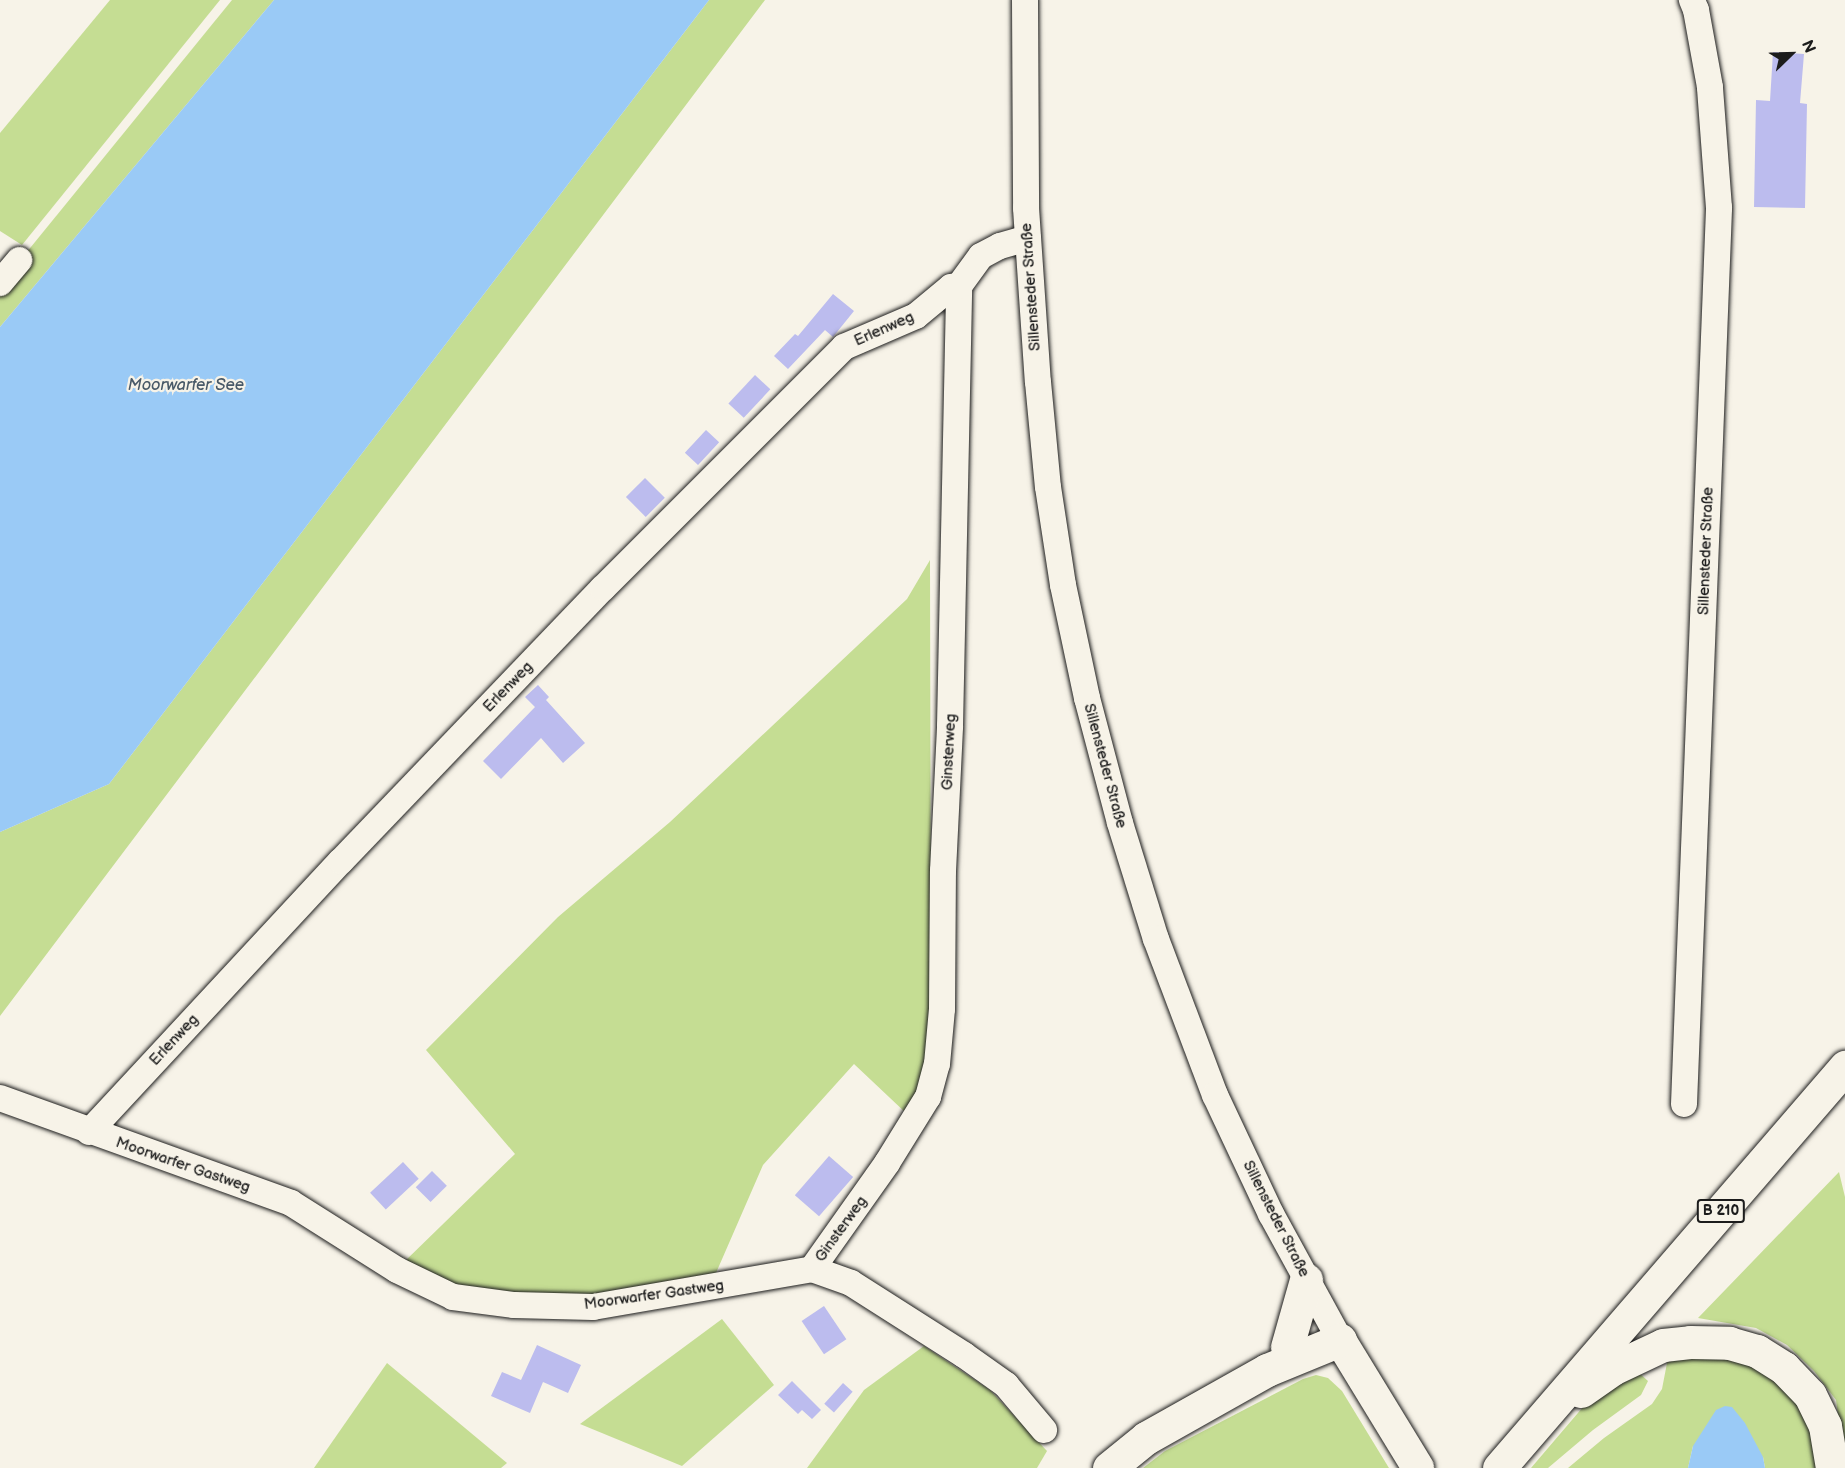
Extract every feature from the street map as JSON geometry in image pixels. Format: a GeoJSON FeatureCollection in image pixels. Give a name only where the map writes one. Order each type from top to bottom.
{"type":"FeatureCollection","features":[{"type":"Feature","properties":{"kind":"highway","name":"B 210"},"geometry":{"type":"LineString","coordinates":[[1499,1468],[1845,1067]]}},
{"type":"Feature","properties":{"kind":"highway"},"geometry":{"type":"LineString","coordinates":[[1277,1359],[1306,1280]]}},
{"type":"Feature","properties":{"kind":"highway"},"geometry":{"type":"LineString","coordinates":[[1108,1468],[1146,1438],[1277,1359],[1335,1331]]}},
{"type":"Feature","properties":{"kind":"highway"},"geometry":{"type":"LineString","coordinates":[[1549,1410],[1592,1384],[1611,1369],[1663,1345],[1729,1343],[1756,1351],[1784,1368],[1810,1395],[1825,1426],[1832,1468]]}},
{"type":"Feature","properties":{"kind":"main road","name":"Sillensteder Straße"},"geometry":{"type":"LineString","coordinates":[[1335,1331],[1416,1465]]}},
{"type":"Feature","properties":{"kind":"street","name":"Sillensteder Straße"},"geometry":{"type":"LineString","coordinates":[[1025,0],[1028,238],[1048,488],[1063,585],[1087,698],[1120,823],[1156,939],[1215,1095],[1271,1214],[1335,1331]]}},
{"type":"Feature","properties":{"kind":"street","name":"Sillensteder Straße"},"geometry":{"type":"LineString","coordinates":[[1684,1104],[1719,208],[1710,87],[1696,10],[1692,0]]}},
{"type":"Feature","properties":{"kind":"street"},"geometry":{"type":"LineString","coordinates":[[959,286],[981,256],[1000,246],[1028,238]]}},
{"type":"Feature","properties":{"kind":"street"},"geometry":{"type":"LineString","coordinates":[[0,283],[19,260]]}},
{"type":"Feature","properties":{"kind":"street","name":"Erlenweg"},"geometry":{"type":"LineString","coordinates":[[89,1132],[340,861],[595,596],[844,347],[916,316],[951,287],[959,286]]}},
{"type":"Feature","properties":{"kind":"street","name":"Ginsterweg"},"geometry":{"type":"LineString","coordinates":[[812,1269],[887,1163],[928,1097],[937,1064],[942,998],[943,871],[951,726],[959,286]]}},
{"type":"Feature","properties":{"kind":"street","name":"Moorwarfer Gastweg"},"geometry":{"type":"LineString","coordinates":[[0,1098],[291,1203],[397,1270],[453,1297],[514,1305],[593,1307],[812,1269],[851,1283],[964,1355],[1006,1385],[1044,1431]]}},
{"type":"Feature","properties":{"kind":"green space"},"geometry":{"type":"Polygon","coordinates":[[[110,0],[220,0],[22,245],[0,231],[0,133],[110,0]]]}},
{"type":"Feature","properties":{"kind":"green space"},"geometry":{"type":"Polygon","coordinates":[[[232,0],[274,0],[0,327],[0,285],[232,0]]]}},
{"type":"Feature","properties":{"kind":"green space"},"geometry":{"type":"Polygon","coordinates":[[[709,0],[765,0],[0,1016],[0,832],[109,784],[709,0]]]}},
{"type":"Feature","properties":{"kind":"green space"},"geometry":{"type":"Polygon","coordinates":[[[930,560],[931,1017],[919,1095],[907,1114],[854,1064],[763,1165],[716,1273],[598,1296],[520,1296],[468,1290],[403,1263],[515,1154],[426,1050],[558,917],[670,822],[907,599],[930,560]]]}},
{"type":"Feature","properties":{"kind":"green space"},"geometry":{"type":"Polygon","coordinates":[[[1839,1172],[1845,1197],[1845,1468],[1836,1400],[1814,1371],[1787,1345],[1756,1328],[1698,1318],[1839,1172]]]}},
{"type":"Feature","properties":{"kind":"green space"},"geometry":{"type":"Polygon","coordinates":[[[722,1319],[774,1385],[682,1466],[580,1424],[722,1319]]]}},
{"type":"Feature","properties":{"kind":"green space"},"geometry":{"type":"Polygon","coordinates":[[[924,1346],[990,1390],[1047,1451],[1037,1468],[807,1468],[864,1390],[924,1346]]]}},
{"type":"Feature","properties":{"kind":"green space"},"geometry":{"type":"Polygon","coordinates":[[[1677,1354],[1751,1360],[1806,1403],[1824,1468],[1765,1468],[1763,1457],[1693,1446],[1688,1468],[1568,1468],[1604,1438],[1652,1404],[1662,1389],[1667,1363],[1677,1354]]]}},
{"type":"Feature","properties":{"kind":"green space"},"geometry":{"type":"Polygon","coordinates":[[[387,1363],[507,1463],[501,1468],[314,1468],[387,1363]]]}},
{"type":"Feature","properties":{"kind":"green space"},"geometry":{"type":"Polygon","coordinates":[[[1637,1371],[1648,1381],[1641,1395],[1593,1430],[1548,1468],[1531,1468],[1589,1400],[1637,1371]]]}},
{"type":"Feature","properties":{"kind":"green space"},"geometry":{"type":"Polygon","coordinates":[[[1316,1375],[1328,1378],[1342,1391],[1389,1468],[1143,1468],[1165,1451],[1303,1379],[1316,1375]]]}},
{"type":"Feature","properties":{"kind":"water","name":"Moorwarfer See"},"geometry":{"type":"Polygon","coordinates":[[[274,0],[709,0],[109,784],[0,832],[0,327],[274,0]]]}},
{"type":"Feature","properties":{"kind":"water"},"geometry":{"type":"Polygon","coordinates":[[[1725,1406],[1732,1407],[1745,1423],[1763,1457],[1765,1468],[1688,1468],[1693,1446],[1716,1410],[1725,1406]]]}},
{"type":"Feature","properties":{"kind":"building"},"geometry":{"type":"Polygon","coordinates":[[[1773,52],[1804,54],[1800,103],[1807,104],[1805,208],[1754,207],[1756,100],[1770,101],[1773,52]]]}},
{"type":"Feature","properties":{"kind":"building"},"geometry":{"type":"Polygon","coordinates":[[[833,294],[854,311],[833,337],[825,330],[788,369],[774,356],[795,334],[798,336],[833,294]]]}},
{"type":"Feature","properties":{"kind":"building"},"geometry":{"type":"Polygon","coordinates":[[[755,375],[770,389],[744,418],[728,404],[755,375]]]}},
{"type":"Feature","properties":{"kind":"building"},"geometry":{"type":"Polygon","coordinates":[[[706,430],[719,442],[698,465],[685,453],[706,430]]]}},
{"type":"Feature","properties":{"kind":"building"},"geometry":{"type":"Polygon","coordinates":[[[645,478],[665,498],[646,517],[626,497],[645,478]]]}},
{"type":"Feature","properties":{"kind":"building"},"geometry":{"type":"Polygon","coordinates":[[[538,685],[549,697],[546,700],[585,743],[563,763],[541,738],[501,779],[483,761],[535,707],[525,697],[538,685]]]}},
{"type":"Feature","properties":{"kind":"building"},"geometry":{"type":"Polygon","coordinates":[[[829,1156],[853,1177],[819,1216],[795,1195],[829,1156]]]}},
{"type":"Feature","properties":{"kind":"building"},"geometry":{"type":"Polygon","coordinates":[[[403,1162],[419,1179],[386,1210],[370,1193],[403,1162]]]}},
{"type":"Feature","properties":{"kind":"building"},"geometry":{"type":"Polygon","coordinates":[[[432,1171],[447,1186],[431,1202],[416,1187],[432,1171]]]}},
{"type":"Feature","properties":{"kind":"building"},"geometry":{"type":"Polygon","coordinates":[[[824,1306],[846,1339],[824,1354],[802,1321],[824,1306]]]}},
{"type":"Feature","properties":{"kind":"building"},"geometry":{"type":"Polygon","coordinates":[[[537,1345],[581,1365],[568,1393],[543,1382],[530,1413],[491,1396],[502,1372],[521,1380],[537,1345]]]}},
{"type":"Feature","properties":{"kind":"building"},"geometry":{"type":"Polygon","coordinates":[[[792,1381],[821,1410],[812,1419],[802,1410],[798,1414],[778,1395],[792,1381]]]}},
{"type":"Feature","properties":{"kind":"building"},"geometry":{"type":"Polygon","coordinates":[[[843,1383],[853,1392],[834,1413],[824,1404],[843,1383]]]}}]}
